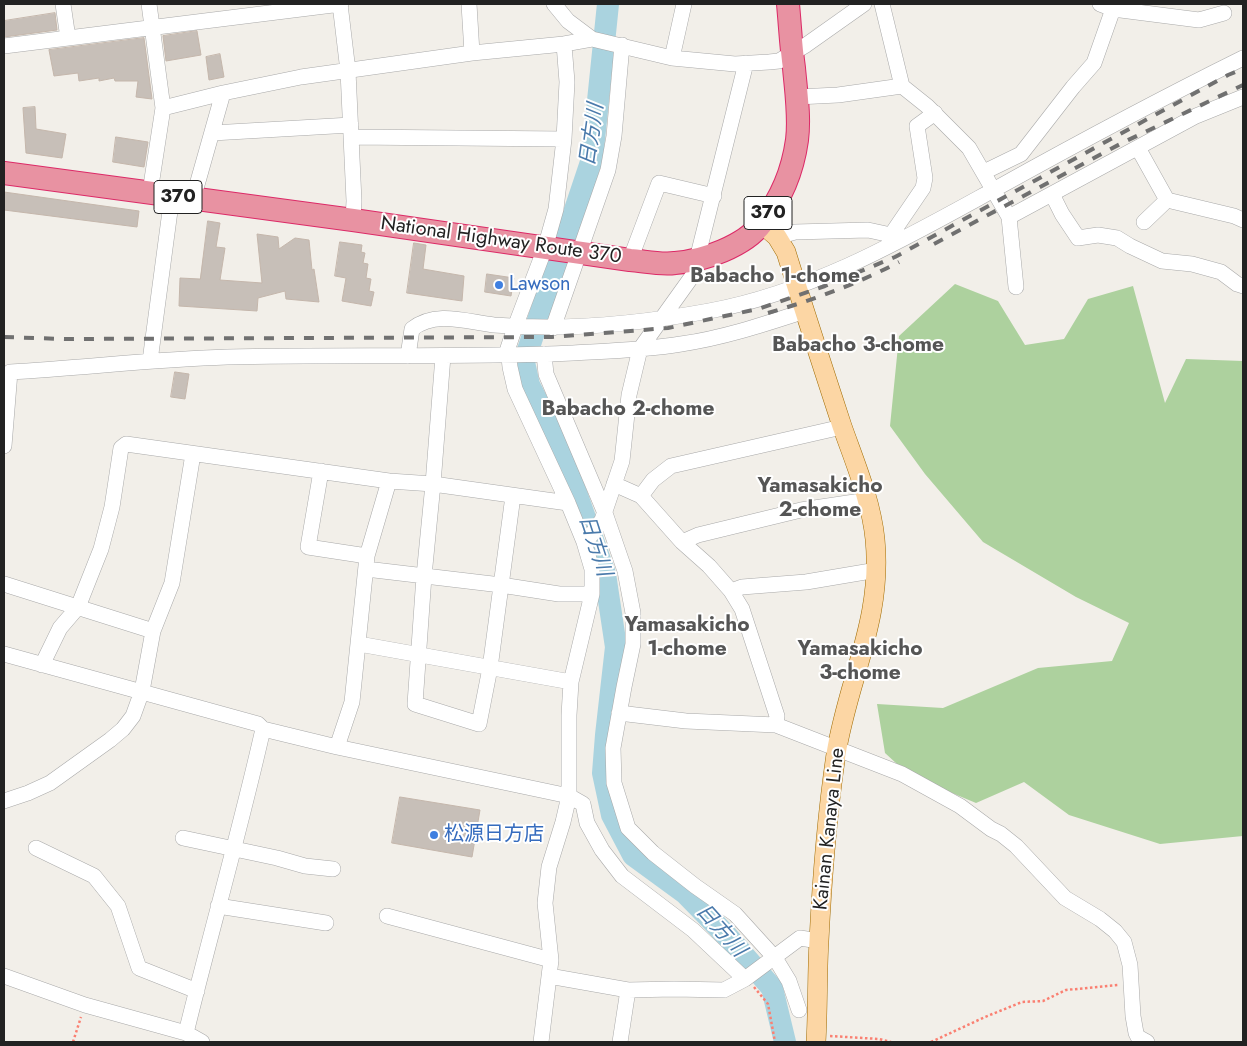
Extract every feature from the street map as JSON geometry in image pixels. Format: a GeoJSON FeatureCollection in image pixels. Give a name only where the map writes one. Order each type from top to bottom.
{"type":"FeatureCollection","features":[{"type":"Feature","properties":{"kind":"highway","name":"National Highway Route 370"},"geometry":{"type":"LineString","coordinates":[[4,173],[630,260],[673,264],[698,260],[712,256],[769,230],[781,192],[791,169],[798,138],[797,97],[788,4]]}},
{"type":"Feature","properties":{"kind":"main road","name":"Kainan Kanaya Line"},"geometry":{"type":"LineString","coordinates":[[769,230],[786,252],[842,427],[868,500],[875,538],[877,570],[874,603],[868,632],[837,750],[828,804],[819,941],[816,1039]]}},
{"type":"Feature","properties":{"kind":"street"},"geometry":{"type":"LineString","coordinates":[[63,4],[68,38]]}},
{"type":"Feature","properties":{"kind":"street"},"geometry":{"type":"LineString","coordinates":[[149,4],[163,108],[172,196],[150,361]]}},
{"type":"Feature","properties":{"kind":"street"},"geometry":{"type":"LineString","coordinates":[[4,46],[153,27],[243,9],[340,4],[348,71],[354,201],[353,220]]}},
{"type":"Feature","properties":{"kind":"street"},"geometry":{"type":"LineString","coordinates":[[469,4],[472,53]]}},
{"type":"Feature","properties":{"kind":"street"},"geometry":{"type":"LineString","coordinates":[[557,4],[568,20],[592,39]]}},
{"type":"Feature","properties":{"kind":"street"},"geometry":{"type":"LineString","coordinates":[[672,58],[684,4]]}},
{"type":"Feature","properties":{"kind":"street"},"geometry":{"type":"LineString","coordinates":[[163,108],[301,77],[472,53],[564,44],[592,39],[672,58],[735,64],[779,60],[806,45],[864,4]]}},
{"type":"Feature","properties":{"kind":"street"},"geometry":{"type":"LineString","coordinates":[[882,4],[902,86],[935,113],[969,148],[1009,217],[1016,287]]}},
{"type":"Feature","properties":{"kind":"street"},"geometry":{"type":"LineString","coordinates":[[984,172],[1021,154],[1094,63],[1106,6],[1199,20],[1224,13]]}},
{"type":"Feature","properties":{"kind":"street"},"geometry":{"type":"LineString","coordinates":[[549,328],[561,250],[556,209],[564,139],[566,82],[564,44]]}},
{"type":"Feature","properties":{"kind":"street"},"geometry":{"type":"LineString","coordinates":[[541,1042],[551,960],[545,903],[549,867],[569,796],[568,715],[571,682],[592,594],[592,569],[586,540],[515,389],[512,355],[508,348],[561,250],[608,170],[614,136],[622,45]]}},
{"type":"Feature","properties":{"kind":"street"},"geometry":{"type":"LineString","coordinates":[[408,356],[412,329],[421,322],[434,318],[518,327],[549,328],[620,325],[661,320],[742,304],[797,286],[994,190],[1144,108],[1243,58]]}},
{"type":"Feature","properties":{"kind":"street"},"geometry":{"type":"LineString","coordinates":[[586,540],[604,516],[622,461],[628,395],[640,349],[693,275],[746,63]]}},
{"type":"Feature","properties":{"kind":"street"},"geometry":{"type":"LineString","coordinates":[[797,97],[838,95],[902,86]]}},
{"type":"Feature","properties":{"kind":"street"},"geometry":{"type":"LineString","coordinates":[[172,196],[212,133],[224,93]]}},
{"type":"Feature","properties":{"kind":"street"},"geometry":{"type":"LineString","coordinates":[[1009,217],[1196,116],[1243,97]]}},
{"type":"Feature","properties":{"kind":"street"},"geometry":{"type":"LineString","coordinates":[[893,240],[923,188],[925,178],[918,126],[935,113]]}},
{"type":"Feature","properties":{"kind":"street"},"geometry":{"type":"LineString","coordinates":[[212,133],[351,131],[564,139]]}},
{"type":"Feature","properties":{"kind":"street"},"geometry":{"type":"LineString","coordinates":[[1138,148],[1167,200],[1234,216],[1243,220]]}},
{"type":"Feature","properties":{"kind":"street"},"geometry":{"type":"LineString","coordinates":[[630,260],[659,183],[714,196]]}},
{"type":"Feature","properties":{"kind":"street"},"geometry":{"type":"LineString","coordinates":[[1052,194],[1062,214],[1078,238],[1098,235],[1117,238],[1162,261],[1192,264],[1221,272],[1237,284],[1243,286]]}},
{"type":"Feature","properties":{"kind":"street"},"geometry":{"type":"LineString","coordinates":[[1144,222],[1167,200]]}},
{"type":"Feature","properties":{"kind":"street"},"geometry":{"type":"LineString","coordinates":[[769,230],[795,232],[868,230],[893,240]]}},
{"type":"Feature","properties":{"kind":"street"},"geometry":{"type":"LineString","coordinates":[[4,446],[10,372],[226,357],[512,355],[640,349],[683,344],[758,326],[805,311]]}},
{"type":"Feature","properties":{"kind":"street"},"geometry":{"type":"LineString","coordinates":[[542,354],[549,382],[625,571],[633,613],[633,644],[613,748],[614,784],[628,828],[653,853],[734,914],[788,981],[799,1010]]}},
{"type":"Feature","properties":{"kind":"street"},"geometry":{"type":"LineString","coordinates":[[443,356],[415,704],[479,724],[490,668],[513,496]]}},
{"type":"Feature","properties":{"kind":"street"},"geometry":{"type":"LineString","coordinates":[[641,496],[653,480],[671,466],[842,427]]}},
{"type":"Feature","properties":{"kind":"street"},"geometry":{"type":"LineString","coordinates":[[42,665],[60,628],[78,606],[101,549],[112,507],[121,448],[126,444],[389,481],[433,484],[568,503]]}},
{"type":"Feature","properties":{"kind":"street"},"geometry":{"type":"LineString","coordinates":[[4,800],[28,793],[50,783],[103,745],[123,729],[134,716],[142,691],[153,630],[172,583],[194,454]]}},
{"type":"Feature","properties":{"kind":"street"},"geometry":{"type":"LineString","coordinates":[[321,471],[308,547],[424,576],[558,594],[592,594]]}},
{"type":"Feature","properties":{"kind":"street"},"geometry":{"type":"LineString","coordinates":[[337,747],[352,702],[366,563],[389,481]]}},
{"type":"Feature","properties":{"kind":"street"},"geometry":{"type":"LineString","coordinates":[[614,484],[641,496],[682,542],[709,566],[731,591],[742,609],[756,648],[775,708],[777,716],[776,725]]}},
{"type":"Feature","properties":{"kind":"street"},"geometry":{"type":"LineString","coordinates":[[682,542],[698,535],[801,510],[868,500]]}},
{"type":"Feature","properties":{"kind":"street"},"geometry":{"type":"LineString","coordinates":[[731,591],[742,587],[806,582],[877,570]]}},
{"type":"Feature","properties":{"kind":"street"},"geometry":{"type":"LineString","coordinates":[[4,584],[153,630]]}},
{"type":"Feature","properties":{"kind":"street"},"geometry":{"type":"LineString","coordinates":[[359,644],[571,682]]}},
{"type":"Feature","properties":{"kind":"street"},"geometry":{"type":"LineString","coordinates":[[4,654],[258,724],[263,729],[337,747],[569,796],[583,804],[587,823],[602,850],[622,876],[693,930],[747,978]]}},
{"type":"Feature","properties":{"kind":"street"},"geometry":{"type":"LineString","coordinates":[[619,713],[686,721],[776,725],[902,774],[960,806],[1016,846],[1065,898],[1100,919],[1115,931],[1124,942],[1130,965],[1136,1033],[1138,1037],[1147,1042]]}},
{"type":"Feature","properties":{"kind":"street"},"geometry":{"type":"LineString","coordinates":[[186,1033],[250,788],[263,729]]}},
{"type":"Feature","properties":{"kind":"street"},"geometry":{"type":"LineString","coordinates":[[183,838],[277,858],[305,866],[333,869]]}},
{"type":"Feature","properties":{"kind":"street"},"geometry":{"type":"LineString","coordinates":[[36,848],[94,876],[118,906],[139,968],[196,991]]}},
{"type":"Feature","properties":{"kind":"street"},"geometry":{"type":"LineString","coordinates":[[218,906],[326,923]]}},
{"type":"Feature","properties":{"kind":"street"},"geometry":{"type":"LineString","coordinates":[[388,916],[551,960]]}},
{"type":"Feature","properties":{"kind":"street"},"geometry":{"type":"LineString","coordinates":[[549,976],[628,990],[724,990],[747,978],[800,938],[819,941]]}},
{"type":"Feature","properties":{"kind":"street"},"geometry":{"type":"LineString","coordinates":[[4,976],[86,1005],[186,1033],[202,1042]]}},
{"type":"Feature","properties":{"kind":"street"},"geometry":{"type":"LineString","coordinates":[[620,1042],[628,990]]}},
{"type":"Feature","properties":{"kind":"path"},"geometry":{"type":"LineString","coordinates":[[747,978],[768,1004],[774,1042]]}},
{"type":"Feature","properties":{"kind":"path"},"geometry":{"type":"LineString","coordinates":[[932,1042],[1022,1002],[1043,1001],[1066,990],[1131,983]]}},
{"type":"Feature","properties":{"kind":"path"},"geometry":{"type":"LineString","coordinates":[[74,1042],[86,1005]]}},
{"type":"Feature","properties":{"kind":"path"},"geometry":{"type":"LineString","coordinates":[[816,1039],[879,1038],[891,1042]]}},
{"type":"Feature","properties":{"kind":"green space"},"geometry":{"type":"Polygon","coordinates":[[[955,284],[998,301],[1025,345],[1064,339],[1088,299],[1133,286],[1165,403],[1186,359],[1243,361],[1243,836],[1160,844],[1069,815],[1024,782],[976,803],[909,775],[885,753],[877,704],[943,708],[1038,668],[1112,661],[1129,623],[1076,597],[983,542],[925,474],[890,426],[899,336],[955,284]]]}},
{"type":"Feature","properties":{"kind":"building"},"geometry":{"type":"Polygon","coordinates":[[[55,13],[57,30],[4,37],[4,21],[55,13]]]}},
{"type":"Feature","properties":{"kind":"building"},"geometry":{"type":"Polygon","coordinates":[[[197,31],[201,55],[166,61],[163,36],[197,31]]]}},
{"type":"Feature","properties":{"kind":"building"},"geometry":{"type":"Polygon","coordinates":[[[144,38],[152,99],[136,97],[138,81],[115,81],[114,78],[99,81],[99,78],[79,81],[78,73],[54,76],[49,50],[144,38]]]}},
{"type":"Feature","properties":{"kind":"building"},"geometry":{"type":"Polygon","coordinates":[[[220,54],[224,77],[209,80],[206,57],[220,54]]]}},
{"type":"Feature","properties":{"kind":"building"},"geometry":{"type":"Polygon","coordinates":[[[35,107],[36,129],[66,134],[62,158],[26,153],[23,108],[35,107]]]}},
{"type":"Feature","properties":{"kind":"building"},"geometry":{"type":"Polygon","coordinates":[[[116,137],[148,142],[144,167],[113,162],[116,137]]]}},
{"type":"Feature","properties":{"kind":"building"},"geometry":{"type":"Polygon","coordinates":[[[4,192],[139,211],[137,227],[4,210],[4,192]]]}},
{"type":"Feature","properties":{"kind":"building"},"geometry":{"type":"Polygon","coordinates":[[[208,221],[220,223],[216,247],[225,248],[220,280],[262,283],[257,234],[278,237],[279,249],[295,238],[309,240],[312,270],[314,269],[319,302],[286,299],[285,291],[258,298],[257,311],[179,306],[180,278],[200,279],[208,221]]]}},
{"type":"Feature","properties":{"kind":"building"},"geometry":{"type":"Polygon","coordinates":[[[340,242],[362,245],[361,252],[365,253],[363,263],[368,264],[366,278],[371,279],[369,291],[374,292],[371,306],[342,301],[346,278],[335,276],[340,242]]]}},
{"type":"Feature","properties":{"kind":"building"},"geometry":{"type":"Polygon","coordinates":[[[414,243],[426,245],[423,269],[464,276],[462,301],[407,293],[414,243]]]}},
{"type":"Feature","properties":{"kind":"building"},"geometry":{"type":"Polygon","coordinates":[[[487,274],[514,278],[511,296],[485,292],[487,274]]]}},
{"type":"Feature","properties":{"kind":"building"},"geometry":{"type":"Polygon","coordinates":[[[175,372],[189,374],[185,399],[171,397],[175,372]]]}},
{"type":"Feature","properties":{"kind":"building","name":"松源日方店"},"geometry":{"type":"Polygon","coordinates":[[[400,797],[480,810],[472,857],[392,843],[400,797]]]}},
{"type":"Feature","properties":{"kind":"waterway","name":"日方川"},"geometry":{"type":"LineString","coordinates":[[608,4],[592,159],[524,362],[529,385],[558,442],[605,574],[616,647],[603,773],[612,815],[633,855],[685,893],[727,936],[772,988],[785,1042]]}},
{"type":"Feature","properties":{"kind":"railway"},"geometry":{"type":"LineString","coordinates":[[4,337],[65,339],[552,337],[668,328],[758,309],[825,286],[895,257],[1228,75],[1243,69]]}},
{"type":"Feature","properties":{"kind":"railway"},"geometry":{"type":"LineString","coordinates":[[934,244],[1122,143],[1243,85]]}},
{"type":"Feature","properties":{"kind":"railway"},"geometry":{"type":"LineString","coordinates":[[768,313],[835,291],[899,262]]}},
{"type":"Feature","properties":{"kind":"place","name":"Lawson"},"geometry":{"type":"Point","coordinates":[499,285]}},
{"type":"Feature","properties":{"kind":"place","name":"松源日方店"},"geometry":{"type":"Point","coordinates":[434,835]}},
{"type":"Feature","properties":{"kind":"district","name":"Babacho 1-chome"},"geometry":{"type":"Point","coordinates":[775,277]}},
{"type":"Feature","properties":{"kind":"district","name":"Babacho 3-chome"},"geometry":{"type":"Point","coordinates":[858,346]}},
{"type":"Feature","properties":{"kind":"district","name":"Babacho 2-chome"},"geometry":{"type":"Point","coordinates":[628,410]}},
{"type":"Feature","properties":{"kind":"district","name":"Yamasakicho 2-chome"},"geometry":{"type":"Point","coordinates":[820,499]}},
{"type":"Feature","properties":{"kind":"district","name":"Yamasakicho 1-chome"},"geometry":{"type":"Point","coordinates":[687,638]}},
{"type":"Feature","properties":{"kind":"district","name":"Yamasakicho 3-chome"},"geometry":{"type":"Point","coordinates":[860,662]}}]}
